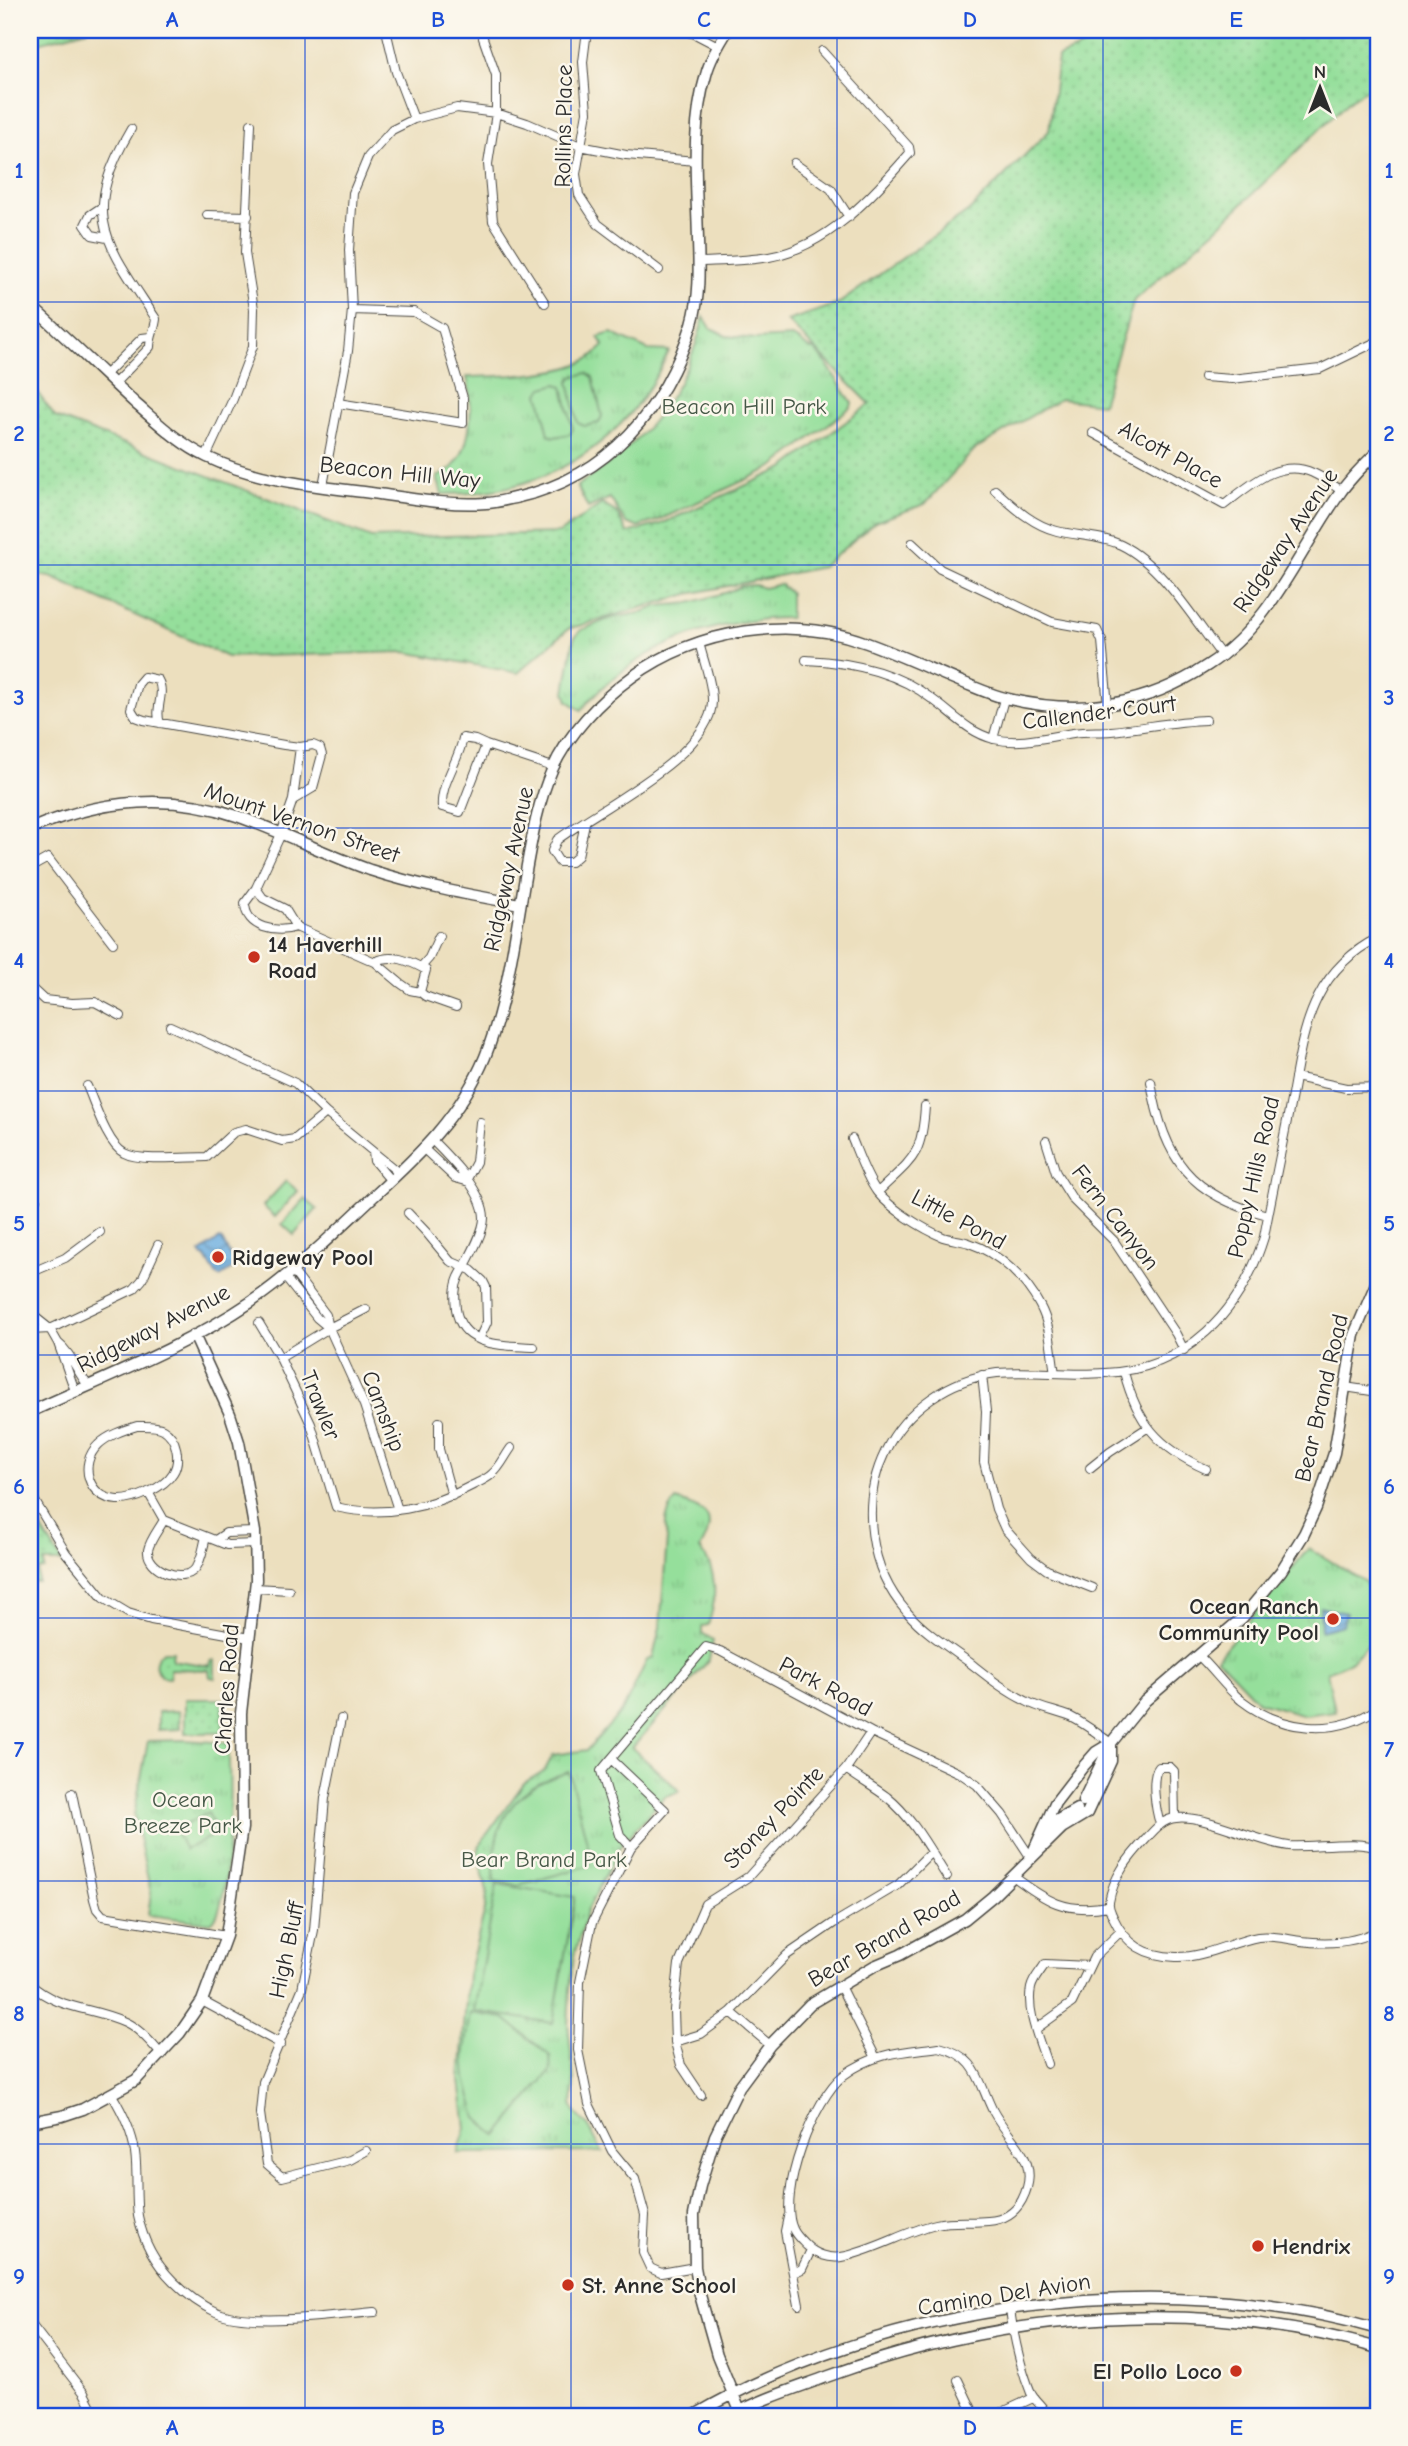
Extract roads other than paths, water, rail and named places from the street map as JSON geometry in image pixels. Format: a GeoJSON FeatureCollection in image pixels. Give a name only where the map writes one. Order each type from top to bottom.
{"type":"FeatureCollection","features":[{"type":"Feature","properties":{"kind":"street"},"geometry":{"type":"LineString","coordinates":[[386,30],[396,72],[414,119]]}},
{"type":"Feature","properties":{"kind":"street","name":"Rollins Place"},"geometry":{"type":"LineString","coordinates":[[587,30],[583,62],[587,112],[576,174],[583,205],[598,224],[659,270]]}},
{"type":"Feature","properties":{"kind":"street"},"geometry":{"type":"LineString","coordinates":[[679,30],[695,34],[718,46]]}},
{"type":"Feature","properties":{"kind":"street","name":"Beacon Hill Way"},"geometry":{"type":"LineString","coordinates":[[30,305],[169,434],[206,457],[270,477],[449,503],[488,503],[534,493],[579,474],[613,450],[639,425],[669,382],[699,294],[696,160],[698,121],[706,74],[728,30]]}},
{"type":"Feature","properties":{"kind":"street"},"geometry":{"type":"LineString","coordinates":[[483,38],[496,75],[496,113],[488,164],[493,221],[545,303]]}},
{"type":"Feature","properties":{"kind":"street"},"geometry":{"type":"LineString","coordinates":[[699,262],[770,257],[813,241],[849,217],[910,153],[906,145],[822,51]]}},
{"type":"Feature","properties":{"kind":"street"},"geometry":{"type":"LineString","coordinates":[[323,486],[348,351],[352,310],[349,250],[353,193],[368,157],[392,130],[414,119],[457,108],[496,113],[580,146],[626,155],[696,160]]}},
{"type":"Feature","properties":{"kind":"street"},"geometry":{"type":"LineString","coordinates":[[206,457],[233,399],[253,346],[254,309],[245,253],[251,124]]}},
{"type":"Feature","properties":{"kind":"street"},"geometry":{"type":"LineString","coordinates":[[114,384],[150,348],[150,337],[155,330],[156,319],[107,238],[102,207],[107,176],[131,129]]}},
{"type":"Feature","properties":{"kind":"street"},"geometry":{"type":"LineString","coordinates":[[794,163],[831,188],[849,217]]}},
{"type":"Feature","properties":{"kind":"street"},"geometry":{"type":"LineString","coordinates":[[102,207],[90,215],[85,225],[92,234],[107,238]]}},
{"type":"Feature","properties":{"kind":"street"},"geometry":{"type":"LineString","coordinates":[[207,215],[248,216]]}},
{"type":"Feature","properties":{"kind":"street"},"geometry":{"type":"LineString","coordinates":[[338,402],[463,423],[463,398],[442,328],[414,312],[352,310]]}},
{"type":"Feature","properties":{"kind":"street"},"geometry":{"type":"LineString","coordinates":[[105,375],[142,338],[150,337]]}},
{"type":"Feature","properties":{"kind":"street"},"geometry":{"type":"LineString","coordinates":[[1204,377],[1232,379],[1320,369],[1378,341]]}},
{"type":"Feature","properties":{"kind":"street","name":"Alcott Place"},"geometry":{"type":"LineString","coordinates":[[1094,433],[1224,505],[1256,480],[1279,470],[1296,468],[1312,472],[1341,491]]}},
{"type":"Feature","properties":{"kind":"street","name":"Ridgeway Avenue"},"geometry":{"type":"LineString","coordinates":[[30,1412],[194,1335],[250,1303],[288,1273],[395,1177],[454,1115],[485,1056],[501,1002],[534,826],[553,767],[598,707],[653,664],[699,642],[765,630],[827,633],[870,644],[1004,699],[1054,707],[1108,706],[1155,693],[1202,669],[1246,635],[1267,610],[1341,491],[1378,451]]}},
{"type":"Feature","properties":{"kind":"street"},"geometry":{"type":"LineString","coordinates":[[995,490],[1019,512],[1045,527],[1114,542],[1138,555],[1157,571],[1222,656]]}},
{"type":"Feature","properties":{"kind":"street"},"geometry":{"type":"LineString","coordinates":[[912,543],[940,569],[1052,622],[1097,630],[1102,642],[1108,706]]}},
{"type":"Feature","properties":{"kind":"street"},"geometry":{"type":"LineString","coordinates":[[585,822],[578,856],[571,862],[559,862],[552,850],[562,836],[662,771],[707,724],[712,699],[699,642]]}},
{"type":"Feature","properties":{"kind":"street","name":"Callender Court"},"geometry":{"type":"LineString","coordinates":[[806,660],[860,665],[898,680],[930,697],[978,733],[1016,742],[1144,727],[1173,721],[1206,720]]}},
{"type":"Feature","properties":{"kind":"street"},"geometry":{"type":"LineString","coordinates":[[160,723],[158,716],[162,687],[158,680],[144,677],[138,684],[132,713],[144,720],[160,723],[300,747],[313,745],[320,748],[322,755],[313,788],[293,800]]}},
{"type":"Feature","properties":{"kind":"street"},"geometry":{"type":"LineString","coordinates":[[993,738],[1004,699]]}},
{"type":"Feature","properties":{"kind":"street"},"geometry":{"type":"LineString","coordinates":[[486,745],[460,812],[442,807],[441,797],[461,751],[463,738],[475,740],[553,767]]}},
{"type":"Feature","properties":{"kind":"street"},"geometry":{"type":"LineString","coordinates":[[300,747],[293,800],[281,834],[256,888],[245,903],[248,917],[277,931],[296,927],[375,961],[410,990],[456,1007]]}},
{"type":"Feature","properties":{"kind":"street","name":"Mount Vernon Street"},"geometry":{"type":"LineString","coordinates":[[30,829],[86,809],[127,803],[188,804],[218,811],[337,858],[392,876],[520,904]]}},
{"type":"Feature","properties":{"kind":"street"},"geometry":{"type":"LineString","coordinates":[[30,868],[48,858],[113,943]]}},
{"type":"Feature","properties":{"kind":"street"},"geometry":{"type":"LineString","coordinates":[[256,888],[263,898],[285,909],[296,927]]}},
{"type":"Feature","properties":{"kind":"street"},"geometry":{"type":"LineString","coordinates":[[421,967],[429,958],[439,936]]}},
{"type":"Feature","properties":{"kind":"street","name":"Poppy Hills Road"},"geometry":{"type":"LineString","coordinates":[[1111,1743],[1068,1716],[1041,1709],[1026,1701],[961,1656],[908,1614],[896,1598],[879,1563],[870,1520],[874,1477],[886,1448],[904,1425],[927,1401],[952,1385],[982,1375],[1015,1371],[1124,1371],[1184,1350],[1223,1317],[1243,1289],[1259,1255],[1307,1024],[1322,989],[1336,970],[1352,955],[1378,938]]}},
{"type":"Feature","properties":{"kind":"street"},"geometry":{"type":"LineString","coordinates":[[375,961],[397,958],[426,970],[420,992]]}},
{"type":"Feature","properties":{"kind":"street"},"geometry":{"type":"LineString","coordinates":[[30,986],[44,1000],[95,1002],[121,1016]]}},
{"type":"Feature","properties":{"kind":"street"},"geometry":{"type":"LineString","coordinates":[[170,1026],[295,1083],[373,1152],[374,1161],[395,1177]]}},
{"type":"Feature","properties":{"kind":"street"},"geometry":{"type":"LineString","coordinates":[[1295,1077],[1346,1088],[1378,1087]]}},
{"type":"Feature","properties":{"kind":"street"},"geometry":{"type":"LineString","coordinates":[[1151,1082],[1155,1108],[1166,1140],[1177,1161],[1192,1180],[1211,1193],[1268,1215]]}},
{"type":"Feature","properties":{"kind":"street"},"geometry":{"type":"LineString","coordinates":[[87,1086],[110,1139],[125,1153],[154,1158],[207,1157],[234,1132],[246,1129],[282,1141],[295,1139],[326,1113]]}},
{"type":"Feature","properties":{"kind":"street"},"geometry":{"type":"LineString","coordinates":[[878,1192],[910,1161],[919,1148],[924,1129],[925,1106]]}},
{"type":"Feature","properties":{"kind":"street"},"geometry":{"type":"LineString","coordinates":[[466,1181],[477,1162],[480,1122]]}},
{"type":"Feature","properties":{"kind":"street","name":"Little Pond"},"geometry":{"type":"LineString","coordinates":[[852,1139],[878,1192],[912,1221],[943,1237],[970,1243],[991,1254],[1027,1284],[1048,1325],[1055,1373]]}},
{"type":"Feature","properties":{"kind":"street","name":"Fern Canyon"},"geometry":{"type":"LineString","coordinates":[[1046,1141],[1056,1173],[1073,1200],[1114,1241],[1184,1350]]}},
{"type":"Feature","properties":{"kind":"street"},"geometry":{"type":"LineString","coordinates":[[428,1145],[455,1178],[466,1181],[479,1195],[485,1221],[456,1286],[457,1314],[463,1329],[479,1339],[502,1345],[534,1347]]}},
{"type":"Feature","properties":{"kind":"street"},"geometry":{"type":"LineString","coordinates":[[408,1213],[450,1261],[475,1272],[486,1287],[487,1322],[479,1339]]}},
{"type":"Feature","properties":{"kind":"street"},"geometry":{"type":"LineString","coordinates":[[30,1273],[65,1258],[100,1232]]}},
{"type":"Feature","properties":{"kind":"street"},"geometry":{"type":"LineString","coordinates":[[30,1330],[50,1329],[134,1289],[147,1270],[158,1245]]}},
{"type":"Feature","properties":{"kind":"street","name":"Camship"},"geometry":{"type":"LineString","coordinates":[[288,1273],[317,1318],[329,1328],[364,1405],[398,1510]]}},
{"type":"Feature","properties":{"kind":"street","name":"Bear Brand Road"},"geometry":{"type":"LineString","coordinates":[[1031,1858],[1055,1803],[1069,1784],[1097,1752],[1111,1743],[1146,1701],[1242,1618],[1281,1571],[1304,1534],[1316,1508],[1334,1453],[1354,1335],[1378,1279]]}},
{"type":"Feature","properties":{"kind":"street"},"geometry":{"type":"LineString","coordinates":[[281,1358],[366,1309]]}},
{"type":"Feature","properties":{"kind":"street"},"geometry":{"type":"LineString","coordinates":[[30,1313],[50,1329],[58,1343],[75,1391]]}},
{"type":"Feature","properties":{"kind":"street","name":"Trawler"},"geometry":{"type":"LineString","coordinates":[[259,1323],[281,1358],[311,1424],[335,1507],[354,1511],[398,1510]]}},
{"type":"Feature","properties":{"kind":"street","name":"Charles Road"},"geometry":{"type":"LineString","coordinates":[[30,2122],[83,2109],[136,2080],[162,2055],[202,2001],[226,1936],[242,1828],[241,1713],[255,1590],[255,1538],[239,1442],[230,1415],[194,1335]]}},
{"type":"Feature","properties":{"kind":"street"},"geometry":{"type":"LineString","coordinates":[[58,1343],[68,1351],[79,1375],[88,1385]]}},
{"type":"Feature","properties":{"kind":"street"},"geometry":{"type":"LineString","coordinates":[[1124,1371],[1133,1405],[1147,1428],[1183,1459],[1206,1469]]}},
{"type":"Feature","properties":{"kind":"street"},"geometry":{"type":"LineString","coordinates":[[982,1375],[986,1411],[984,1462],[996,1510],[1005,1529],[1031,1558],[1047,1570],[1092,1588]]}},
{"type":"Feature","properties":{"kind":"street"},"geometry":{"type":"LineString","coordinates":[[1345,1387],[1378,1392]]}},
{"type":"Feature","properties":{"kind":"street"},"geometry":{"type":"LineString","coordinates":[[439,1422],[439,1449],[452,1496]]}},
{"type":"Feature","properties":{"kind":"street"},"geometry":{"type":"LineString","coordinates":[[137,1426],[162,1428],[169,1434],[174,1440],[177,1462],[173,1473],[148,1492],[120,1500],[105,1498],[94,1490],[88,1478],[88,1464],[99,1444],[137,1426]]}},
{"type":"Feature","properties":{"kind":"street"},"geometry":{"type":"LineString","coordinates":[[1090,1468],[1147,1428]]}},
{"type":"Feature","properties":{"kind":"street"},"geometry":{"type":"LineString","coordinates":[[398,1510],[452,1496],[493,1474],[511,1448]]}},
{"type":"Feature","properties":{"kind":"street"},"geometry":{"type":"LineString","coordinates":[[148,1492],[164,1520],[206,1537],[217,1539],[226,1533],[255,1538]]}},
{"type":"Feature","properties":{"kind":"street"},"geometry":{"type":"LineString","coordinates":[[30,1493],[66,1553],[103,1598],[128,1613],[151,1620],[250,1638]]}},
{"type":"Feature","properties":{"kind":"street"},"geometry":{"type":"LineString","coordinates":[[164,1520],[148,1548],[149,1558],[154,1565],[179,1576],[187,1576],[195,1570],[206,1537]]}},
{"type":"Feature","properties":{"kind":"street"},"geometry":{"type":"LineString","coordinates":[[255,1590],[288,1592]]}},
{"type":"Feature","properties":{"kind":"street","name":"Park Road"},"geometry":{"type":"LineString","coordinates":[[611,1759],[706,1647],[720,1651],[871,1732],[961,1774],[977,1785],[1002,1814],[1031,1858]]}},
{"type":"Feature","properties":{"kind":"street"},"geometry":{"type":"LineString","coordinates":[[1199,1656],[1239,1698],[1263,1715],[1282,1723],[1306,1727],[1336,1726],[1355,1720],[1378,1707]]}},
{"type":"Feature","properties":{"kind":"street","name":"High Bluff"},"geometry":{"type":"LineString","coordinates":[[341,1719],[325,1798],[314,1930],[302,1989],[281,2044],[263,2081],[260,2113],[267,2164],[282,2177],[351,2160],[366,2151]]}},
{"type":"Feature","properties":{"kind":"street","name":"Stoney Pointe"},"geometry":{"type":"LineString","coordinates":[[701,2095],[681,2065],[675,2042],[674,2010],[679,1964],[705,1905],[748,1877],[846,1769],[871,1732]]}},
{"type":"Feature","properties":{"kind":"street","name":"Bear Brand Road"},"geometry":{"type":"LineString","coordinates":[[735,2414],[733,2393],[708,2330],[695,2267],[694,2216],[715,2136],[739,2087],[770,2045],[810,2004],[964,1919],[993,1896],[1062,1828],[1087,1813],[1085,1801],[1111,1760],[1111,1743]]}},
{"type":"Feature","properties":{"kind":"street"},"geometry":{"type":"LineString","coordinates":[[631,1847],[620,1835],[601,1771],[611,1759],[665,1810],[631,1847],[592,1923],[580,1982],[578,2018],[584,2091],[612,2151],[635,2179],[645,2215],[643,2253],[650,2268],[661,2273],[695,2267]]}},
{"type":"Feature","properties":{"kind":"street"},"geometry":{"type":"LineString","coordinates":[[1160,1824],[1156,1811],[1154,1773],[1159,1767],[1170,1767],[1174,1771],[1175,1818]]}},
{"type":"Feature","properties":{"kind":"street"},"geometry":{"type":"LineString","coordinates":[[846,1769],[886,1796],[901,1810],[916,1827],[947,1877]]}},
{"type":"Feature","properties":{"kind":"street"},"geometry":{"type":"LineString","coordinates":[[1045,1844],[1056,1821],[1085,1801],[1069,1784]]}},
{"type":"Feature","properties":{"kind":"street"},"geometry":{"type":"LineString","coordinates":[[72,1793],[94,1899],[103,1916],[226,1936]]}},
{"type":"Feature","properties":{"kind":"street"},"geometry":{"type":"LineString","coordinates":[[1378,1837],[1377,1848],[1302,1847],[1278,1844],[1201,1821],[1175,1818],[1160,1824],[1127,1861],[1114,1883],[1108,1906],[1120,1932],[1132,1945],[1177,1957],[1193,1956],[1260,1937],[1324,1942],[1360,1938],[1378,1930]]}},
{"type":"Feature","properties":{"kind":"street"},"geometry":{"type":"LineString","coordinates":[[675,2042],[701,2034],[731,2012],[788,1955],[834,1923],[898,1885],[931,1852]]}},
{"type":"Feature","properties":{"kind":"street"},"geometry":{"type":"LineString","coordinates":[[1013,1876],[1052,1903],[1091,1909],[1108,1906]]}},
{"type":"Feature","properties":{"kind":"street"},"geometry":{"type":"LineString","coordinates":[[1036,2029],[1072,2003],[1089,1966],[1100,1950],[1120,1932]]}},
{"type":"Feature","properties":{"kind":"street"},"geometry":{"type":"LineString","coordinates":[[1047,2064],[1036,2029],[1031,1987],[1045,1964],[1089,1966]]}},
{"type":"Feature","properties":{"kind":"street"},"geometry":{"type":"LineString","coordinates":[[30,1984],[64,2006],[108,2016],[128,2024],[148,2039],[162,2055]]}},
{"type":"Feature","properties":{"kind":"street"},"geometry":{"type":"LineString","coordinates":[[840,1986],[875,2056]]}},
{"type":"Feature","properties":{"kind":"street"},"geometry":{"type":"LineString","coordinates":[[202,2001],[281,2044]]}},
{"type":"Feature","properties":{"kind":"street"},"geometry":{"type":"LineString","coordinates":[[731,2012],[770,2045]]}},
{"type":"Feature","properties":{"kind":"street"},"geometry":{"type":"LineString","coordinates":[[789,2210],[793,2229],[811,2250],[838,2258],[938,2223],[999,2219],[1019,2206],[1029,2185],[1029,2173],[1024,2155],[997,2119],[979,2077],[967,2059],[952,2050],[939,2047],[875,2056],[843,2076],[825,2097],[810,2122],[793,2180],[785,2231],[799,2305]]}},
{"type":"Feature","properties":{"kind":"street"},"geometry":{"type":"LineString","coordinates":[[111,2094],[123,2114],[135,2153],[135,2193],[144,2240],[168,2275],[183,2290],[218,2313],[238,2318],[376,2312]]}},
{"type":"Feature","properties":{"kind":"street"},"geometry":{"type":"LineString","coordinates":[[793,2273],[802,2269],[811,2250]]}},
{"type":"Feature","properties":{"kind":"street","name":"Camino Del Avion"},"geometry":{"type":"LineString","coordinates":[[693,2416],[733,2393],[867,2342],[935,2324],[1080,2300],[1208,2299],[1292,2309],[1378,2329]]}},
{"type":"Feature","properties":{"kind":"street"},"geometry":{"type":"LineString","coordinates":[[1010,2310],[1021,2363],[1033,2398],[1045,2410],[1047,2416]]}},
{"type":"Feature","properties":{"kind":"street","name":"Camino Del Avion"},"geometry":{"type":"LineString","coordinates":[[735,2414],[885,2356],[945,2340],[1055,2322],[1126,2316],[1253,2322],[1330,2334],[1378,2347]]}},
{"type":"Feature","properties":{"kind":"street"},"geometry":{"type":"LineString","coordinates":[[30,2323],[84,2393],[96,2416]]}},
{"type":"Feature","properties":{"kind":"street"},"geometry":{"type":"LineString","coordinates":[[958,2380],[975,2416]]}},
{"type":"Feature","properties":{"kind":"street"},"geometry":{"type":"LineString","coordinates":[[994,2416],[1033,2398]]}},
{"type":"Feature","properties":{"kind":"water","name":"Ridgeway Pool"},"geometry":{"type":"Polygon","coordinates":[[[219,1239],[238,1265],[220,1277],[200,1253],[219,1239]]]}},
{"type":"Feature","properties":{"kind":"water","name":"Ocean Ranch Community Pool"},"geometry":{"type":"Polygon","coordinates":[[[1320,1607],[1346,1613],[1343,1625],[1321,1631],[1320,1607]]]}},
{"type":"Feature","properties":{"kind":"place","name":"14 Haverhill Road"},"geometry":{"type":"Point","coordinates":[254,957]}},
{"type":"Feature","properties":{"kind":"place","name":"Ridgeway Pool"},"geometry":{"type":"Point","coordinates":[218,1257]}},
{"type":"Feature","properties":{"kind":"place","name":"Ocean Ranch Community Pool"},"geometry":{"type":"Point","coordinates":[1333,1619]}},
{"type":"Feature","properties":{"kind":"place","name":"Hendrix"},"geometry":{"type":"Point","coordinates":[1258,2246]}},
{"type":"Feature","properties":{"kind":"place","name":"St. Anne School"},"geometry":{"type":"Point","coordinates":[568,2285]}},
{"type":"Feature","properties":{"kind":"place","name":"El Pollo Loco"},"geometry":{"type":"Point","coordinates":[1236,2371]}},
{"type":"Feature","properties":{"kind":"park label","name":"Beacon Hill Park"},"geometry":{"type":"Point","coordinates":[744,406]}},
{"type":"Feature","properties":{"kind":"park label","name":"Ocean Breeze Park"},"geometry":{"type":"Point","coordinates":[183,1812]}},
{"type":"Feature","properties":{"kind":"park label","name":"Bear Brand Park"},"geometry":{"type":"Point","coordinates":[544,1859]}}]}
